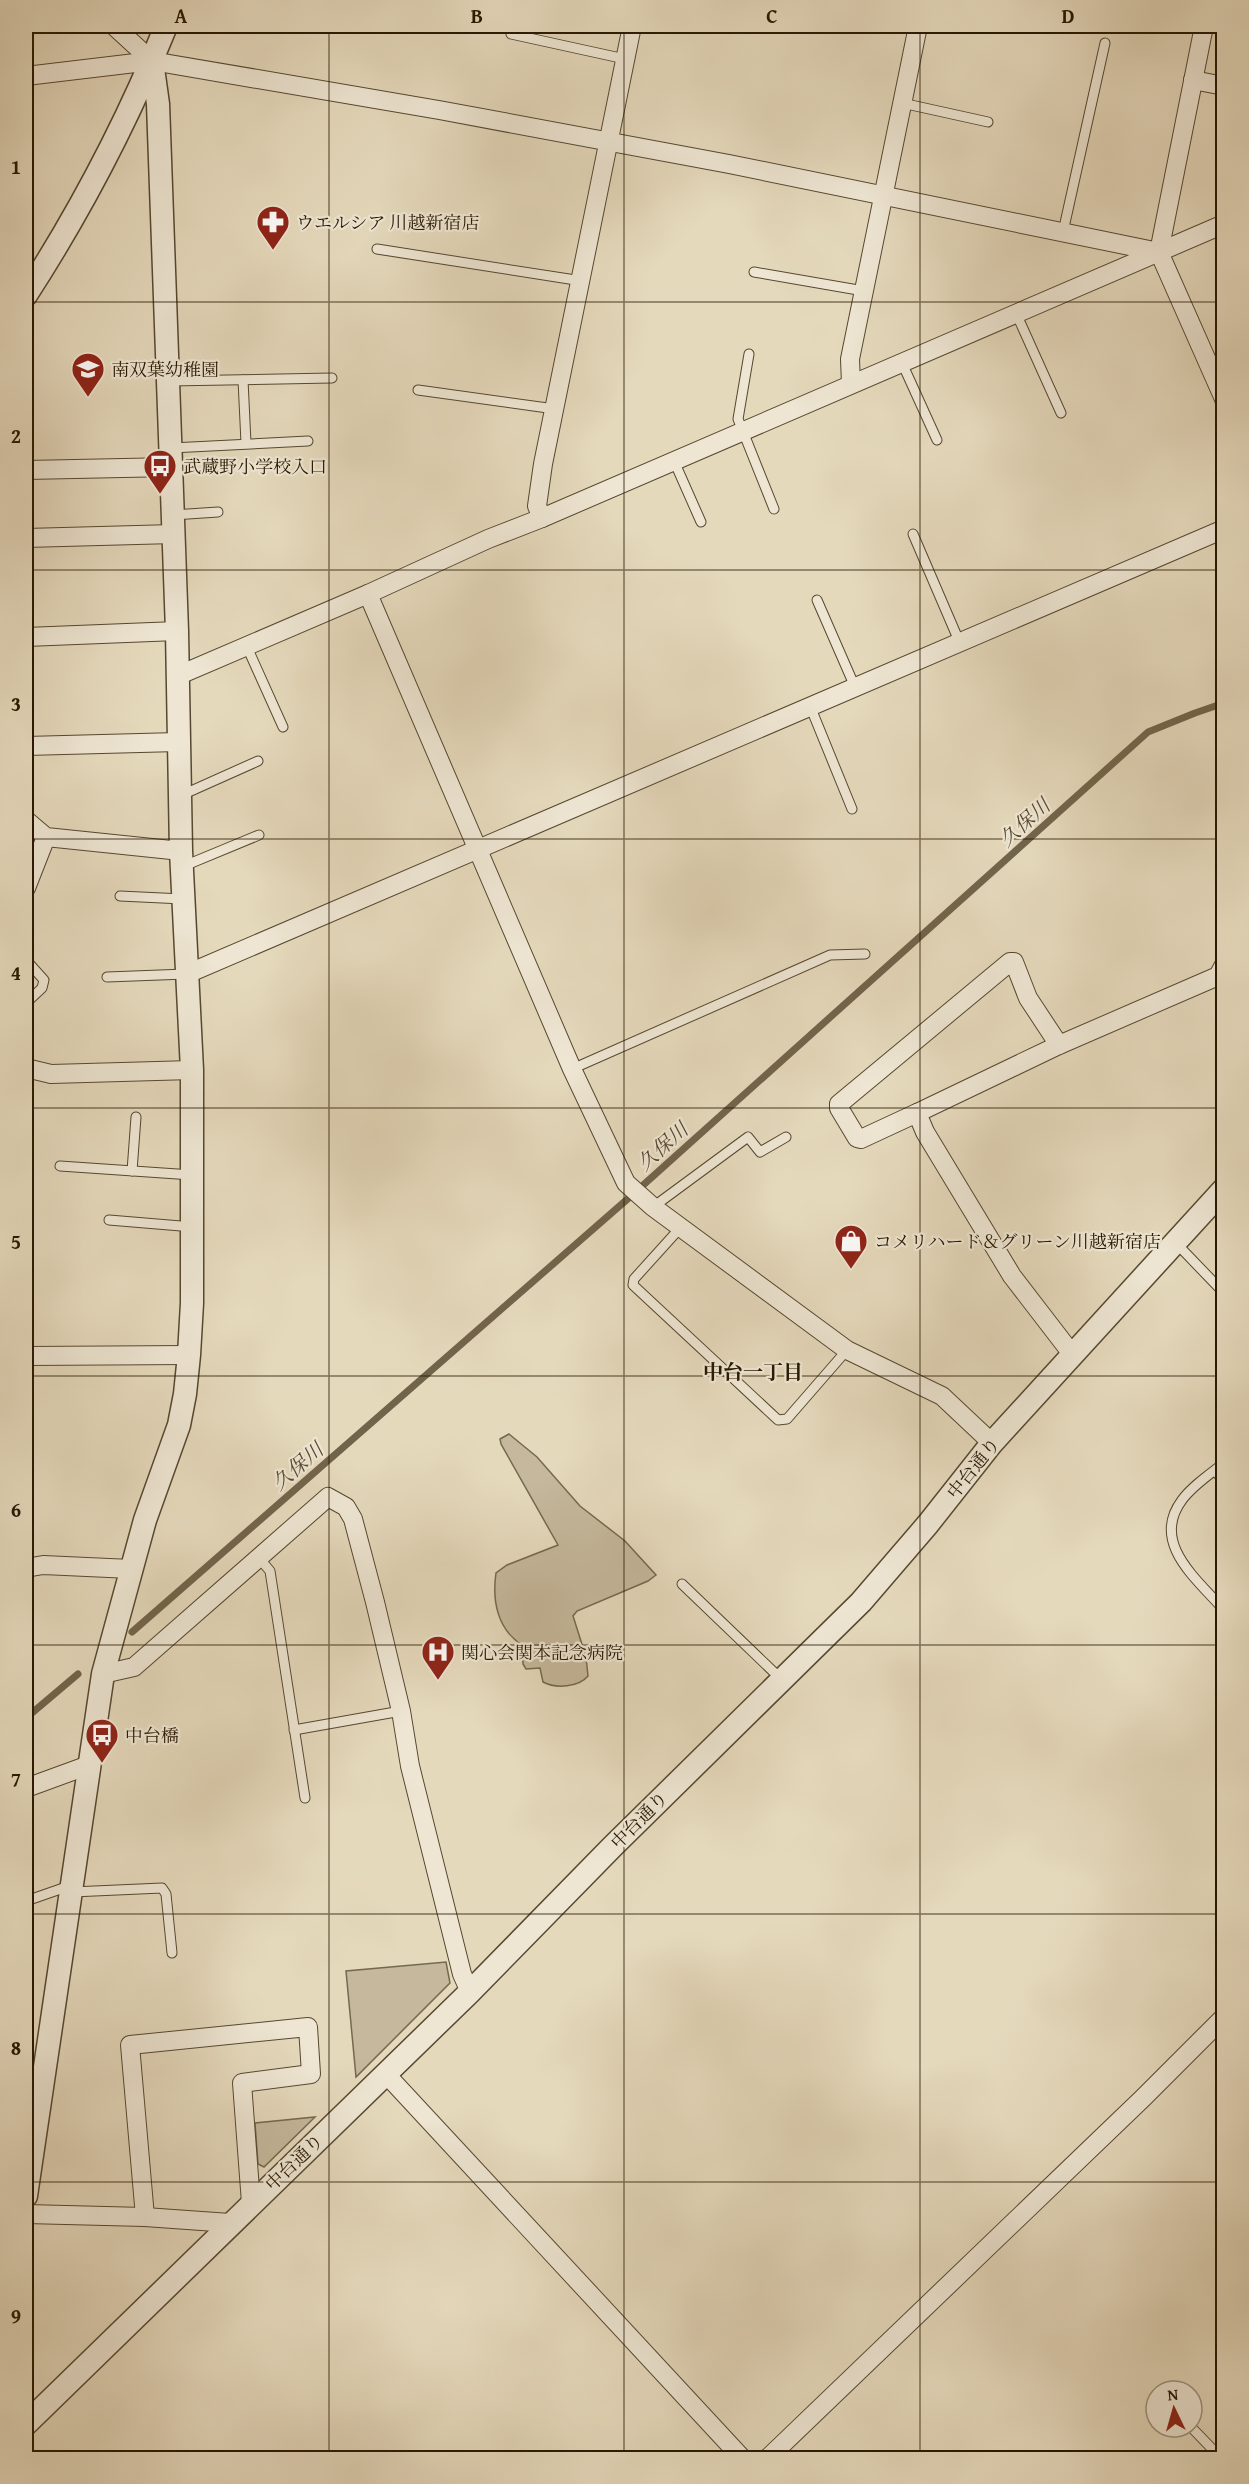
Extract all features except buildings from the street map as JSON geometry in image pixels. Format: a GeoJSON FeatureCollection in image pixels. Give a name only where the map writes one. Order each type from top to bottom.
{"type":"FeatureCollection","features":[{"type":"Feature","properties":{"kind":"street"},"geometry":{"type":"LineString","coordinates":[[26,2196],[28,2153],[72,1889],[103,1674],[145,1520],[178,1425],[185,1394],[189,1355],[193,1227],[192,1070],[182,859],[177,631],[158,104],[152,62],[114,26]]}},
{"type":"Feature","properties":{"kind":"street"},"geometry":{"type":"LineString","coordinates":[[26,295],[58,244],[98,171],[152,62],[166,26]]}},
{"type":"Feature","properties":{"kind":"street"},"geometry":{"type":"LineString","coordinates":[[542,518],[537,506],[543,464],[632,26]]}},
{"type":"Feature","properties":{"kind":"street"},"geometry":{"type":"LineString","coordinates":[[851,384],[850,359],[918,26]]}},
{"type":"Feature","properties":{"kind":"street"},"geometry":{"type":"LineString","coordinates":[[1204,26],[1159,252],[1224,399]]}},
{"type":"Feature","properties":{"kind":"street"},"geometry":{"type":"LineString","coordinates":[[26,76],[152,62],[428,108],[729,164],[1159,252]]}},
{"type":"Feature","properties":{"kind":"street"},"geometry":{"type":"LineString","coordinates":[[1193,80],[1224,86]]}},
{"type":"Feature","properties":{"kind":"street"},"geometry":{"type":"LineString","coordinates":[[177,676],[368,594],[488,539],[744,432],[1224,224]]}},
{"type":"Feature","properties":{"kind":"street"},"geometry":{"type":"LineString","coordinates":[[26,470],[171,457]]}},
{"type":"Feature","properties":{"kind":"street"},"geometry":{"type":"LineString","coordinates":[[26,538],[173,524]]}},
{"type":"Feature","properties":{"kind":"street"},"geometry":{"type":"LineString","coordinates":[[187,974],[1224,529]]}},
{"type":"Feature","properties":{"kind":"street"},"geometry":{"type":"LineString","coordinates":[[368,594],[572,1069],[626,1183],[681,1227],[847,1350],[942,1396],[993,1443]]}},
{"type":"Feature","properties":{"kind":"street"},"geometry":{"type":"LineString","coordinates":[[26,637],[177,631]]}},
{"type":"Feature","properties":{"kind":"street"},"geometry":{"type":"LineString","coordinates":[[26,746],[178,742]]}},
{"type":"Feature","properties":{"kind":"street"},"geometry":{"type":"LineString","coordinates":[[26,820],[46,837],[182,859]]}},
{"type":"Feature","properties":{"kind":"street"},"geometry":{"type":"LineString","coordinates":[[26,888],[46,837]]}},
{"type":"Feature","properties":{"kind":"street"},"geometry":{"type":"LineString","coordinates":[[1059,1045],[1028,998],[1014,962],[1010,962],[839,1104],[839,1108],[857,1138],[861,1139],[1059,1045],[1218,976],[1224,965]]}},
{"type":"Feature","properties":{"kind":"street"},"geometry":{"type":"LineString","coordinates":[[26,1068],[51,1074],[192,1070]]}},
{"type":"Feature","properties":{"kind":"street"},"geometry":{"type":"LineString","coordinates":[[917,1113],[925,1132],[1012,1276],[1072,1354]]}},
{"type":"Feature","properties":{"kind":"street","name":"中台通り"},"geometry":{"type":"LineString","coordinates":[[26,2424],[250,2203],[471,1992],[613,1846],[861,1602],[993,1443],[1224,1189]]}},
{"type":"Feature","properties":{"kind":"street"},"geometry":{"type":"LineString","coordinates":[[26,1356],[189,1355]]}},
{"type":"Feature","properties":{"kind":"street"},"geometry":{"type":"LineString","coordinates":[[103,1674],[134,1667],[328,1497],[346,1506],[353,1519],[375,1602],[401,1711],[410,1766],[462,1974],[471,1992]]}},
{"type":"Feature","properties":{"kind":"street"},"geometry":{"type":"LineString","coordinates":[[26,1568],[43,1565],[131,1569]]}},
{"type":"Feature","properties":{"kind":"street"},"geometry":{"type":"LineString","coordinates":[[26,1788],[89,1765]]}},
{"type":"Feature","properties":{"kind":"street"},"geometry":{"type":"LineString","coordinates":[[768,2458],[1143,2098],[1224,2017]]}},
{"type":"Feature","properties":{"kind":"street"},"geometry":{"type":"LineString","coordinates":[[145,2217],[130,2045],[308,2027],[311,2074],[242,2083],[250,2203]]}},
{"type":"Feature","properties":{"kind":"street"},"geometry":{"type":"LineString","coordinates":[[385,2073],[742,2458]]}},
{"type":"Feature","properties":{"kind":"street"},"geometry":{"type":"LineString","coordinates":[[26,2214],[145,2217],[230,2223]]}},
{"type":"Feature","properties":{"kind":"lane"},"geometry":{"type":"LineString","coordinates":[[511,34],[625,59]]}},
{"type":"Feature","properties":{"kind":"lane"},"geometry":{"type":"LineString","coordinates":[[1064,232],[1105,43]]}},
{"type":"Feature","properties":{"kind":"lane"},"geometry":{"type":"LineString","coordinates":[[902,103],[988,122]]}},
{"type":"Feature","properties":{"kind":"lane"},"geometry":{"type":"LineString","coordinates":[[377,249],[582,280]]}},
{"type":"Feature","properties":{"kind":"lane"},"geometry":{"type":"LineString","coordinates":[[754,272],[864,291]]}},
{"type":"Feature","properties":{"kind":"lane"},"geometry":{"type":"LineString","coordinates":[[1016,313],[1061,413]]}},
{"type":"Feature","properties":{"kind":"lane"},"geometry":{"type":"LineString","coordinates":[[749,354],[738,419],[774,509]]}},
{"type":"Feature","properties":{"kind":"lane"},"geometry":{"type":"LineString","coordinates":[[902,363],[937,440]]}},
{"type":"Feature","properties":{"kind":"lane"},"geometry":{"type":"LineString","coordinates":[[169,381],[332,378]]}},
{"type":"Feature","properties":{"kind":"lane"},"geometry":{"type":"LineString","coordinates":[[243,380],[246,443]]}},
{"type":"Feature","properties":{"kind":"lane"},"geometry":{"type":"LineString","coordinates":[[418,390],[555,409]]}},
{"type":"Feature","properties":{"kind":"lane"},"geometry":{"type":"LineString","coordinates":[[171,457],[246,443],[308,441]]}},
{"type":"Feature","properties":{"kind":"lane"},"geometry":{"type":"LineString","coordinates":[[674,461],[701,522]]}},
{"type":"Feature","properties":{"kind":"lane"},"geometry":{"type":"LineString","coordinates":[[173,524],[219,512]]}},
{"type":"Feature","properties":{"kind":"lane"},"geometry":{"type":"LineString","coordinates":[[913,534],[959,641]]}},
{"type":"Feature","properties":{"kind":"lane"},"geometry":{"type":"LineString","coordinates":[[817,600],[855,687]]}},
{"type":"Feature","properties":{"kind":"lane"},"geometry":{"type":"LineString","coordinates":[[247,647],[283,727]]}},
{"type":"Feature","properties":{"kind":"lane"},"geometry":{"type":"LineString","coordinates":[[810,706],[852,809]]}},
{"type":"Feature","properties":{"kind":"lane"},"geometry":{"type":"LineString","coordinates":[[180,796],[258,761]]}},
{"type":"Feature","properties":{"kind":"lane"},"geometry":{"type":"LineString","coordinates":[[182,859],[259,835]]}},
{"type":"Feature","properties":{"kind":"lane"},"geometry":{"type":"LineString","coordinates":[[120,896],[184,899]]}},
{"type":"Feature","properties":{"kind":"lane"},"geometry":{"type":"LineString","coordinates":[[572,1069],[830,955],[865,954]]}},
{"type":"Feature","properties":{"kind":"lane"},"geometry":{"type":"LineString","coordinates":[[26,960],[44,980],[42,987],[26,1003]]}},
{"type":"Feature","properties":{"kind":"lane"},"geometry":{"type":"LineString","coordinates":[[107,977],[187,974]]}},
{"type":"Feature","properties":{"kind":"lane"},"geometry":{"type":"LineString","coordinates":[[132,1171],[136,1117]]}},
{"type":"Feature","properties":{"kind":"lane"},"geometry":{"type":"LineString","coordinates":[[648,1202],[748,1137],[760,1152],[786,1137]]}},
{"type":"Feature","properties":{"kind":"lane"},"geometry":{"type":"LineString","coordinates":[[60,1166],[193,1176]]}},
{"type":"Feature","properties":{"kind":"lane"},"geometry":{"type":"LineString","coordinates":[[109,1220],[193,1227]]}},
{"type":"Feature","properties":{"kind":"lane"},"geometry":{"type":"LineString","coordinates":[[681,1227],[634,1279],[633,1285],[778,1420],[787,1419],[847,1350]]}},
{"type":"Feature","properties":{"kind":"lane"},"geometry":{"type":"LineString","coordinates":[[1175,1242],[1224,1293]]}},
{"type":"Feature","properties":{"kind":"lane"},"geometry":{"type":"LineString","coordinates":[[1224,1463],[1182,1500],[1170,1527],[1171,1543],[1178,1556],[1224,1610]]}},
{"type":"Feature","properties":{"kind":"lane"},"geometry":{"type":"LineString","coordinates":[[1215,1471],[1224,1480]]}},
{"type":"Feature","properties":{"kind":"lane"},"geometry":{"type":"LineString","coordinates":[[259,1558],[270,1571],[305,1798]]}},
{"type":"Feature","properties":{"kind":"lane"},"geometry":{"type":"LineString","coordinates":[[682,1584],[782,1680]]}},
{"type":"Feature","properties":{"kind":"lane"},"geometry":{"type":"LineString","coordinates":[[294,1730],[401,1711]]}},
{"type":"Feature","properties":{"kind":"lane"},"geometry":{"type":"LineString","coordinates":[[26,1901],[72,1889],[162,1888],[166,1894],[172,1953]]}},
{"type":"Feature","properties":{"kind":"lane"},"geometry":{"type":"LineString","coordinates":[[1203,2439],[1221,2458]]}},
{"type":"Feature","properties":{"kind":"shaded area"},"geometry":{"type":"Polygon","coordinates":[[[509,1434],[537,1457],[580,1506],[625,1541],[656,1575],[648,1581],[577,1611],[573,1616],[586,1657],[588,1676],[573,1685],[548,1684],[543,1682],[540,1668],[526,1669],[523,1664],[522,1645],[507,1631],[498,1613],[495,1593],[496,1573],[507,1565],[558,1545],[501,1444],[500,1439],[509,1434]]]}},
{"type":"Feature","properties":{"kind":"shaded area"},"geometry":{"type":"Polygon","coordinates":[[[446,1962],[450,1983],[356,2077],[346,1971],[446,1962]]]}},
{"type":"Feature","properties":{"kind":"shaded area"},"geometry":{"type":"Polygon","coordinates":[[[315,2117],[264,2167],[258,2164],[255,2123],[315,2117]]]}},
{"type":"Feature","properties":{"kind":"waterway","name":"久保川"},"geometry":{"type":"LineString","coordinates":[[132,1632],[631,1196],[1148,732],[1224,703]]}},
{"type":"Feature","properties":{"kind":"waterway","name":"久保川"},"geometry":{"type":"LineString","coordinates":[[26,1718],[78,1674]]}},
{"type":"Feature","properties":{"kind":"place","name":"ウエルシア 川越新宿店"},"geometry":{"type":"Point","coordinates":[273,251]}},
{"type":"Feature","properties":{"kind":"place","name":"南双葉幼稚園"},"geometry":{"type":"Point","coordinates":[88,398]}},
{"type":"Feature","properties":{"kind":"place","name":"武蔵野小学校入口"},"geometry":{"type":"Point","coordinates":[160,495]}},
{"type":"Feature","properties":{"kind":"place","name":"コメリハード＆グリーン川越新宿店"},"geometry":{"type":"Point","coordinates":[851,1270]}},
{"type":"Feature","properties":{"kind":"place","name":"関心会関本記念病院"},"geometry":{"type":"Point","coordinates":[438,1681]}},
{"type":"Feature","properties":{"kind":"place","name":"中台橋"},"geometry":{"type":"Point","coordinates":[102,1764]}},
{"type":"Feature","properties":{"kind":"district","name":"中台一丁目"},"geometry":{"type":"Point","coordinates":[753,1371]}}]}
